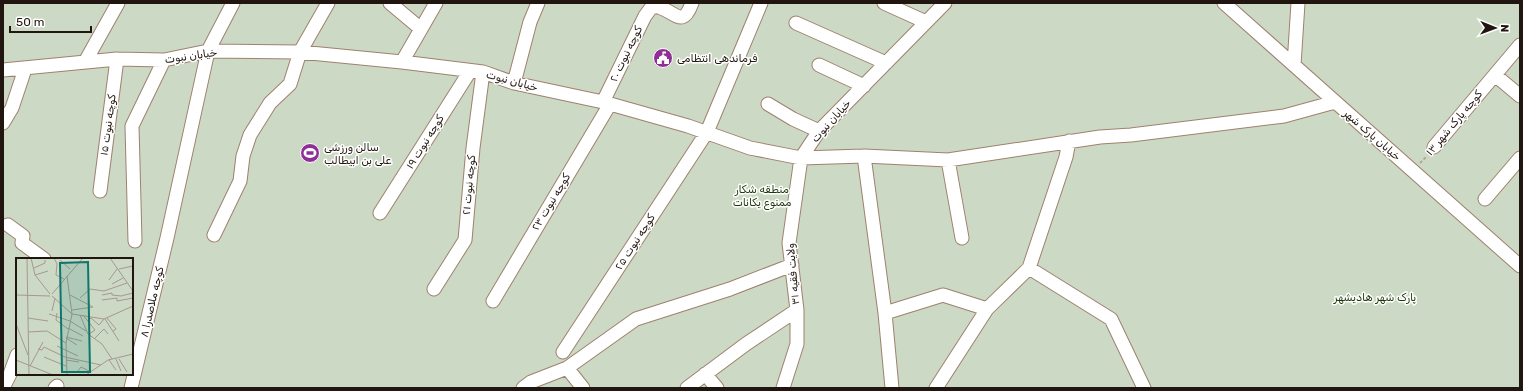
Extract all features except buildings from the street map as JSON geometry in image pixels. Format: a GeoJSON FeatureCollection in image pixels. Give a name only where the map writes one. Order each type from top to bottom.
{"type":"FeatureCollection","features":[{"type":"Feature","properties":{"kind":"street"},"geometry":{"type":"LineString","coordinates":[[85,62],[118,3]]}},
{"type":"Feature","properties":{"kind":"street","name":"کوچه ملاصدرا ۸"},"geometry":{"type":"LineString","coordinates":[[131,388],[167,238],[208,51],[233,3]]}},
{"type":"Feature","properties":{"kind":"street"},"geometry":{"type":"LineString","coordinates":[[214,235],[240,181],[244,156],[250,135],[270,103],[290,84],[300,52],[328,3]]}},
{"type":"Feature","properties":{"kind":"street"},"geometry":{"type":"LineString","coordinates":[[390,3],[421,29]]}},
{"type":"Feature","properties":{"kind":"street"},"geometry":{"type":"LineString","coordinates":[[402,62],[436,3]]}},
{"type":"Feature","properties":{"kind":"street"},"geometry":{"type":"LineString","coordinates":[[514,83],[530,22],[538,3]]}},
{"type":"Feature","properties":{"kind":"street","name":"کوچه نبوت ۲۰"},"geometry":{"type":"LineString","coordinates":[[606,103],[644,16],[651,8],[660,7],[676,17],[684,16],[689,11],[692,3]]}},
{"type":"Feature","properties":{"kind":"street","name":"کوچه نبوت ۲۵"},"geometry":{"type":"LineString","coordinates":[[564,352],[707,132],[761,3]]}},
{"type":"Feature","properties":{"kind":"street"},"geometry":{"type":"LineString","coordinates":[[884,3],[926,22]]}},
{"type":"Feature","properties":{"kind":"street","name":"خیابان نبوت"},"geometry":{"type":"LineString","coordinates":[[3,70],[117,59],[164,60],[208,51],[300,52],[402,62],[476,72],[514,83],[606,103],[688,126],[750,148],[801,158],[819,131],[945,3]]}},
{"type":"Feature","properties":{"kind":"street","name":"خیابان پارک شهر"},"geometry":{"type":"LineString","coordinates":[[1224,3],[1520,266]]}},
{"type":"Feature","properties":{"kind":"street"},"geometry":{"type":"LineString","coordinates":[[1294,65],[1298,3]]}},
{"type":"Feature","properties":{"kind":"street"},"geometry":{"type":"LineString","coordinates":[[796,23],[886,63]]}},
{"type":"Feature","properties":{"kind":"street","name":"کوچه پارک شهر ۱۳"},"geometry":{"type":"LineString","coordinates":[[1434,147],[1520,45]]}},
{"type":"Feature","properties":{"kind":"street","name":"کوچه نبوت ۱۵"},"geometry":{"type":"LineString","coordinates":[[100,191],[117,59]]}},
{"type":"Feature","properties":{"kind":"street"},"geometry":{"type":"LineString","coordinates":[[135,241],[132,126],[164,60]]}},
{"type":"Feature","properties":{"kind":"street"},"geometry":{"type":"LineString","coordinates":[[819,65],[864,86]]}},
{"type":"Feature","properties":{"kind":"street"},"geometry":{"type":"LineString","coordinates":[[3,123],[12,108],[25,69]]}},
{"type":"Feature","properties":{"kind":"street","name":"کوچه نبوت ۱۹"},"geometry":{"type":"LineString","coordinates":[[380,213],[476,72]]}},
{"type":"Feature","properties":{"kind":"street","name":"کوچه نبوت ۲۱"},"geometry":{"type":"LineString","coordinates":[[434,289],[465,240],[476,72]]}},
{"type":"Feature","properties":{"kind":"street"},"geometry":{"type":"LineString","coordinates":[[1495,75],[1520,96]]}},
{"type":"Feature","properties":{"kind":"street"},"geometry":{"type":"LineString","coordinates":[[801,158],[864,156],[948,160],[1100,136],[1131,135],[1284,116],[1335,102]]}},
{"type":"Feature","properties":{"kind":"street","name":"کوچه نبوت ۲۳"},"geometry":{"type":"LineString","coordinates":[[493,301],[606,103]]}},
{"type":"Feature","properties":{"kind":"street"},"geometry":{"type":"LineString","coordinates":[[768,104],[792,119],[819,131]]}},
{"type":"Feature","properties":{"kind":"street"},"geometry":{"type":"LineString","coordinates":[[936,388],[987,310],[1029,268],[1066,157],[1069,141]]}},
{"type":"Feature","properties":{"kind":"street"},"geometry":{"type":"LineString","coordinates":[[864,156],[885,312],[892,388]]}},
{"type":"Feature","properties":{"kind":"street","name":"ولایت فقیه ۳۱"},"geometry":{"type":"LineString","coordinates":[[783,388],[797,344],[797,310],[789,243],[801,158]]}},
{"type":"Feature","properties":{"kind":"street"},"geometry":{"type":"LineString","coordinates":[[1485,199],[1520,158]]}},
{"type":"Feature","properties":{"kind":"street"},"geometry":{"type":"LineString","coordinates":[[948,160],[962,238]]}},
{"type":"Feature","properties":{"kind":"street"},"geometry":{"type":"LineString","coordinates":[[8,225],[22,236],[22,243],[43,258]]}},
{"type":"Feature","properties":{"kind":"street"},"geometry":{"type":"LineString","coordinates":[[523,388],[531,382],[567,368],[636,320],[730,289],[792,264]]}},
{"type":"Feature","properties":{"kind":"street"},"geometry":{"type":"LineString","coordinates":[[1029,268],[1111,319],[1144,388]]}},
{"type":"Feature","properties":{"kind":"street"},"geometry":{"type":"LineString","coordinates":[[885,312],[943,295],[987,310]]}},
{"type":"Feature","properties":{"kind":"street"},"geometry":{"type":"LineString","coordinates":[[687,388],[746,344],[797,310]]}},
{"type":"Feature","properties":{"kind":"street"},"geometry":{"type":"LineString","coordinates":[[3,388],[16,358]]}},
{"type":"Feature","properties":{"kind":"street"},"geometry":{"type":"LineString","coordinates":[[567,368],[583,388]]}},
{"type":"Feature","properties":{"kind":"street"},"geometry":{"type":"LineString","coordinates":[[705,374],[717,388]]}},
{"type":"Feature","properties":{"kind":"path","name":"کوچه پارک شهر ۱۳"},"geometry":{"type":"LineString","coordinates":[[1414,172],[1434,147]]}},
{"type":"Feature","properties":{"kind":"green space","name":"منطقه شکار ممنوع یکانات"},"geometry":{"type":"Polygon","coordinates":[[[3,3],[1520,3],[1520,388],[3,388],[3,3]]]}},
{"type":"Feature","properties":{"kind":"place","name":"فرماندهی انتظامی"},"geometry":{"type":"Point","coordinates":[663,58]}},
{"type":"Feature","properties":{"kind":"place","name":"سالن ورزشی علی بن ابیطالب"},"geometry":{"type":"Point","coordinates":[310,153]}},
{"type":"Feature","properties":{"kind":"park label","name":"پارک شهر هادیشهر"},"geometry":{"type":"Point","coordinates":[1375,297]}}]}
